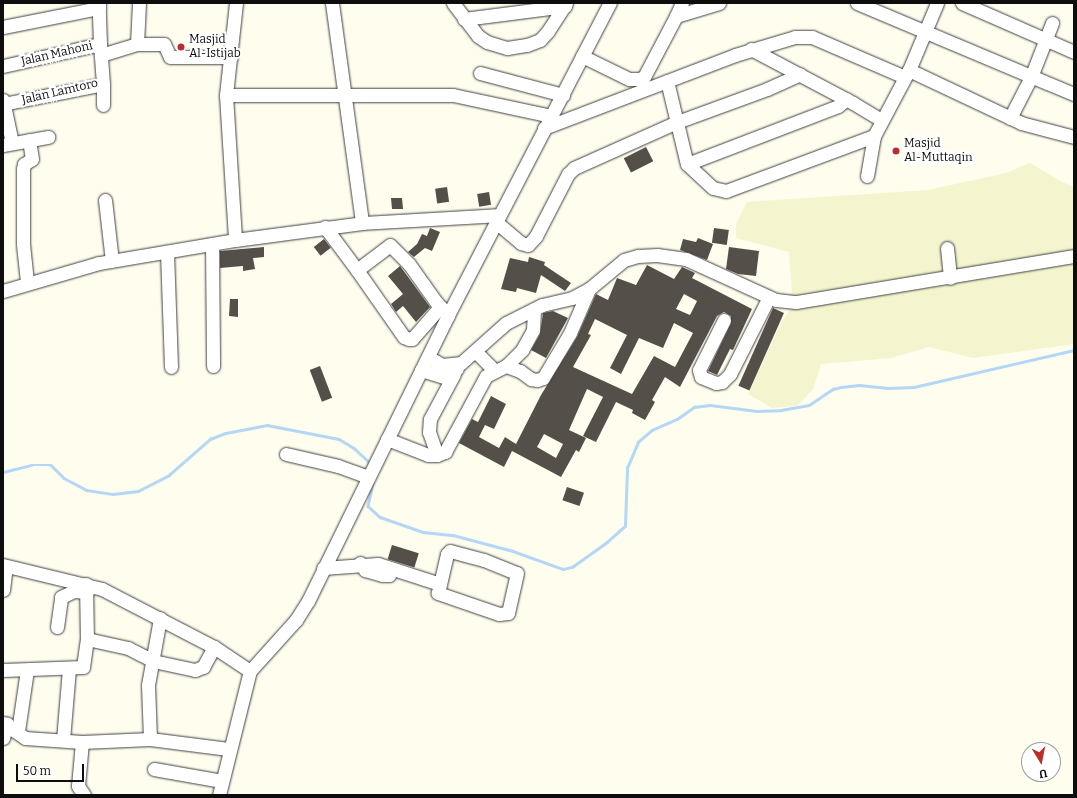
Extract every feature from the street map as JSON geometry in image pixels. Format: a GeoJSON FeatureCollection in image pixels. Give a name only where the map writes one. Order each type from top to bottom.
{"type":"FeatureCollection","features":[{"type":"Feature","properties":{"kind":"street"},"geometry":{"type":"LineString","coordinates":[[137,44],[139,3]]}},
{"type":"Feature","properties":{"kind":"street"},"geometry":{"type":"LineString","coordinates":[[236,3],[226,95],[236,240]]}},
{"type":"Feature","properties":{"kind":"street"},"geometry":{"type":"LineString","coordinates":[[332,3],[362,223]]}},
{"type":"Feature","properties":{"kind":"street"},"geometry":{"type":"LineString","coordinates":[[453,3],[474,33],[487,42],[499,47],[516,48],[540,40],[548,32],[565,4]]}},
{"type":"Feature","properties":{"kind":"street"},"geometry":{"type":"LineString","coordinates":[[218,795],[228,749],[250,671],[296,620],[428,357],[444,311],[498,219],[610,3]]}},
{"type":"Feature","properties":{"kind":"street"},"geometry":{"type":"LineString","coordinates":[[582,56],[629,79],[644,77],[682,3]]}},
{"type":"Feature","properties":{"kind":"street"},"geometry":{"type":"LineString","coordinates":[[676,16],[719,3]]}},
{"type":"Feature","properties":{"kind":"street"},"geometry":{"type":"LineString","coordinates":[[857,3],[1074,94]]}},
{"type":"Feature","properties":{"kind":"street"},"geometry":{"type":"LineString","coordinates":[[868,176],[874,136],[907,73],[924,30],[937,3]]}},
{"type":"Feature","properties":{"kind":"street"},"geometry":{"type":"LineString","coordinates":[[962,3],[1074,52]]}},
{"type":"Feature","properties":{"kind":"street"},"geometry":{"type":"LineString","coordinates":[[464,19],[565,4]]}},
{"type":"Feature","properties":{"kind":"street"},"geometry":{"type":"LineString","coordinates":[[3,26],[99,5]]}},
{"type":"Feature","properties":{"kind":"street","name":"Jalan Mahoni"},"geometry":{"type":"LineString","coordinates":[[3,66],[100,50],[99,5]]}},
{"type":"Feature","properties":{"kind":"street"},"geometry":{"type":"LineString","coordinates":[[1010,118],[1031,77],[1052,23]]}},
{"type":"Feature","properties":{"kind":"street"},"geometry":{"type":"LineString","coordinates":[[544,128],[752,49],[795,37],[812,37],[907,73],[1010,118],[1074,137]]}},
{"type":"Feature","properties":{"kind":"street"},"geometry":{"type":"LineString","coordinates":[[100,50],[137,44],[166,44],[170,57],[231,56]]}},
{"type":"Feature","properties":{"kind":"street"},"geometry":{"type":"LineString","coordinates":[[752,49],[847,99],[882,120]]}},
{"type":"Feature","properties":{"kind":"street","name":"Jalan Lamtoro"},"geometry":{"type":"LineString","coordinates":[[3,103],[103,84],[100,50]]}},
{"type":"Feature","properties":{"kind":"street"},"geometry":{"type":"LineString","coordinates":[[480,73],[563,95]]}},
{"type":"Feature","properties":{"kind":"street"},"geometry":{"type":"LineString","coordinates":[[3,291],[27,282],[112,261],[236,240],[362,223],[498,219],[521,244],[531,243],[568,174],[574,168],[677,122],[768,89],[800,74]]}},
{"type":"Feature","properties":{"kind":"street"},"geometry":{"type":"LineString","coordinates":[[667,81],[688,164],[713,188],[726,192],[874,136]]}},
{"type":"Feature","properties":{"kind":"street"},"geometry":{"type":"LineString","coordinates":[[103,84],[103,105]]}},
{"type":"Feature","properties":{"kind":"street"},"geometry":{"type":"LineString","coordinates":[[226,95],[453,95],[551,116]]}},
{"type":"Feature","properties":{"kind":"street"},"geometry":{"type":"LineString","coordinates":[[688,164],[838,106],[847,99]]}},
{"type":"Feature","properties":{"kind":"street"},"geometry":{"type":"LineString","coordinates":[[3,103],[8,144],[48,137]]}},
{"type":"Feature","properties":{"kind":"street"},"geometry":{"type":"LineString","coordinates":[[27,282],[23,243],[23,169],[24,164],[32,159],[29,140]]}},
{"type":"Feature","properties":{"kind":"street"},"geometry":{"type":"LineString","coordinates":[[105,200],[106,226],[112,261]]}},
{"type":"Feature","properties":{"kind":"street"},"geometry":{"type":"LineString","coordinates":[[325,227],[404,337],[412,339],[444,311]]}},
{"type":"Feature","properties":{"kind":"street"},"geometry":{"type":"LineString","coordinates":[[212,244],[213,366]]}},
{"type":"Feature","properties":{"kind":"street"},"geometry":{"type":"LineString","coordinates":[[357,270],[390,245],[409,264],[444,311]]}},
{"type":"Feature","properties":{"kind":"street"},"geometry":{"type":"LineString","coordinates":[[947,248],[950,278]]}},
{"type":"Feature","properties":{"kind":"street"},"geometry":{"type":"LineString","coordinates":[[167,252],[171,367]]}},
{"type":"Feature","properties":{"kind":"street"},"geometry":{"type":"LineString","coordinates":[[421,370],[444,377],[458,368],[506,323],[534,309],[572,298],[589,289],[624,260],[638,256],[657,255],[686,259],[769,297],[796,302],[950,278],[1074,256]]}},
{"type":"Feature","properties":{"kind":"street"},"geometry":{"type":"LineString","coordinates":[[475,351],[500,369],[520,371],[531,379],[536,380],[543,378],[570,332],[589,289]]}},
{"type":"Feature","properties":{"kind":"street"},"geometry":{"type":"LineString","coordinates":[[724,320],[699,370],[701,377],[716,383],[722,382],[730,374],[769,297]]}},
{"type":"Feature","properties":{"kind":"street"},"geometry":{"type":"LineString","coordinates":[[387,439],[428,454],[437,455],[445,452],[450,446],[486,376],[500,369],[522,350],[533,330],[534,309]]}},
{"type":"Feature","properties":{"kind":"street"},"geometry":{"type":"LineString","coordinates":[[428,357],[442,365],[458,368]]}},
{"type":"Feature","properties":{"kind":"street"},"geometry":{"type":"LineString","coordinates":[[437,455],[430,432],[430,419],[458,368]]}},
{"type":"Feature","properties":{"kind":"street"},"geometry":{"type":"LineString","coordinates":[[286,454],[338,466],[371,470]]}},
{"type":"Feature","properties":{"kind":"street"},"geometry":{"type":"LineString","coordinates":[[450,551],[515,571],[518,577],[509,610],[504,614],[438,593],[440,584],[447,554],[450,551]]}},
{"type":"Feature","properties":{"kind":"street"},"geometry":{"type":"LineString","coordinates":[[323,568],[360,564],[378,564],[440,584]]}},
{"type":"Feature","properties":{"kind":"street"},"geometry":{"type":"LineString","coordinates":[[3,590],[4,565],[87,588],[160,618],[214,647],[250,671]]}},
{"type":"Feature","properties":{"kind":"street"},"geometry":{"type":"LineString","coordinates":[[58,627],[61,597],[74,591],[87,588]]}},
{"type":"Feature","properties":{"kind":"street"},"geometry":{"type":"LineString","coordinates":[[3,670],[69,668],[85,666],[87,588]]}},
{"type":"Feature","properties":{"kind":"street"},"geometry":{"type":"LineString","coordinates":[[150,739],[148,685],[160,618]]}},
{"type":"Feature","properties":{"kind":"street"},"geometry":{"type":"LineString","coordinates":[[86,639],[128,648],[153,661],[186,669],[200,669],[214,647]]}},
{"type":"Feature","properties":{"kind":"street"},"geometry":{"type":"LineString","coordinates":[[63,740],[69,668]]}},
{"type":"Feature","properties":{"kind":"street"},"geometry":{"type":"LineString","coordinates":[[3,738],[9,726],[27,670]]}},
{"type":"Feature","properties":{"kind":"street"},"geometry":{"type":"LineString","coordinates":[[9,726],[25,738],[82,742],[150,739],[228,749]]}},
{"type":"Feature","properties":{"kind":"street"},"geometry":{"type":"LineString","coordinates":[[82,742],[78,786],[84,795]]}},
{"type":"Feature","properties":{"kind":"street"},"geometry":{"type":"LineString","coordinates":[[154,769],[222,781]]}},
{"type":"Feature","properties":{"kind":"green space"},"geometry":{"type":"Polygon","coordinates":[[[1030,163],[1062,182],[1074,187],[1074,344],[973,358],[929,347],[891,358],[821,364],[813,389],[797,406],[772,408],[748,394],[782,321],[793,306],[789,252],[736,238],[736,224],[747,202],[928,190],[1006,173],[1030,163]]]}},
{"type":"Feature","properties":{"kind":"building"},"geometry":{"type":"Polygon","coordinates":[[[646,147],[653,161],[631,173],[624,158],[646,147]]]}},
{"type":"Feature","properties":{"kind":"building"},"geometry":{"type":"Polygon","coordinates":[[[447,187],[449,202],[437,204],[435,189],[447,187]]]}},
{"type":"Feature","properties":{"kind":"building"},"geometry":{"type":"Polygon","coordinates":[[[489,192],[491,205],[479,207],[477,194],[489,192]]]}},
{"type":"Feature","properties":{"kind":"building"},"geometry":{"type":"Polygon","coordinates":[[[391,198],[402,198],[403,209],[392,209],[391,198]]]}},
{"type":"Feature","properties":{"kind":"building"},"geometry":{"type":"Polygon","coordinates":[[[430,228],[440,232],[432,251],[425,248],[414,257],[408,252],[417,244],[422,234],[427,236],[430,228]]]}},
{"type":"Feature","properties":{"kind":"building"},"geometry":{"type":"Polygon","coordinates":[[[714,228],[729,230],[727,245],[712,243],[714,228]]]}},
{"type":"Feature","properties":{"kind":"building"},"geometry":{"type":"Polygon","coordinates":[[[698,238],[713,244],[707,260],[680,250],[683,239],[696,242],[698,238]]]}},
{"type":"Feature","properties":{"kind":"building"},"geometry":{"type":"Polygon","coordinates":[[[324,239],[331,248],[321,256],[314,247],[324,239]]]}},
{"type":"Feature","properties":{"kind":"building"},"geometry":{"type":"Polygon","coordinates":[[[264,247],[264,257],[253,258],[255,269],[243,271],[243,266],[220,268],[220,251],[264,247]]]}},
{"type":"Feature","properties":{"kind":"building"},"geometry":{"type":"Polygon","coordinates":[[[729,247],[759,251],[756,276],[738,274],[726,269],[729,247]]]}},
{"type":"Feature","properties":{"kind":"building"},"geometry":{"type":"Polygon","coordinates":[[[529,257],[545,262],[544,265],[571,283],[565,291],[541,275],[536,293],[517,288],[516,292],[501,289],[510,258],[528,262],[529,257]]]}},
{"type":"Feature","properties":{"kind":"building"},"geometry":{"type":"Polygon","coordinates":[[[647,265],[674,279],[682,267],[695,273],[692,278],[752,309],[733,350],[730,349],[717,375],[708,371],[731,323],[731,316],[724,312],[717,316],[680,387],[665,377],[652,400],[655,402],[645,420],[632,413],[633,410],[616,402],[596,442],[583,436],[603,397],[587,389],[569,430],[586,438],[579,452],[576,450],[561,477],[512,451],[504,467],[459,443],[472,419],[478,422],[491,396],[506,404],[494,429],[485,425],[479,437],[499,448],[505,437],[516,444],[541,395],[577,337],[596,294],[608,300],[617,278],[636,285],[647,265]],[[684,294],[676,309],[690,315],[697,301],[684,294]],[[595,319],[588,334],[591,335],[573,367],[632,394],[654,356],[675,367],[693,333],[674,323],[663,348],[639,338],[621,374],[610,368],[627,335],[595,319]],[[544,434],[537,447],[556,458],[563,444],[544,434]]]}},
{"type":"Feature","properties":{"kind":"building"},"geometry":{"type":"Polygon","coordinates":[[[400,266],[430,307],[416,322],[403,306],[396,312],[391,304],[403,294],[388,276],[400,266]]]}},
{"type":"Feature","properties":{"kind":"building"},"geometry":{"type":"Polygon","coordinates":[[[230,299],[238,299],[238,317],[229,316],[230,299]]]}},
{"type":"Feature","properties":{"kind":"building"},"geometry":{"type":"Polygon","coordinates":[[[773,308],[784,313],[749,391],[738,386],[773,308]]]}},
{"type":"Feature","properties":{"kind":"building"},"geometry":{"type":"Polygon","coordinates":[[[553,311],[568,318],[546,358],[531,350],[540,334],[543,313],[553,311]]]}},
{"type":"Feature","properties":{"kind":"building"},"geometry":{"type":"Polygon","coordinates":[[[320,366],[332,398],[322,402],[310,370],[320,366]]]}},
{"type":"Feature","properties":{"kind":"building"},"geometry":{"type":"Polygon","coordinates":[[[567,487],[584,493],[579,506],[562,500],[567,487]]]}},
{"type":"Feature","properties":{"kind":"building"},"geometry":{"type":"Polygon","coordinates":[[[392,545],[419,553],[414,568],[388,559],[392,545]]]}},
{"type":"Feature","properties":{"kind":"waterway"},"geometry":{"type":"LineString","coordinates":[[373,483],[368,506],[380,517],[423,532],[453,535],[513,551],[563,569],[572,567],[607,542],[625,526],[627,468],[638,442],[652,430],[677,419],[694,407],[710,405],[757,411],[781,410],[809,405],[833,389],[841,387],[859,385],[888,388],[914,387],[1074,350]]}},
{"type":"Feature","properties":{"kind":"waterway"},"geometry":{"type":"LineString","coordinates":[[3,472],[31,465],[51,465],[64,478],[87,490],[113,494],[138,491],[169,475],[210,439],[226,433],[267,425],[339,439],[354,448],[370,463]]}},
{"type":"Feature","properties":{"kind":"place","name":"Masjid Al-Istijab"},"geometry":{"type":"Point","coordinates":[181,47]}},
{"type":"Feature","properties":{"kind":"place","name":"Masjid Al-Muttaqin"},"geometry":{"type":"Point","coordinates":[896,151]}}]}
